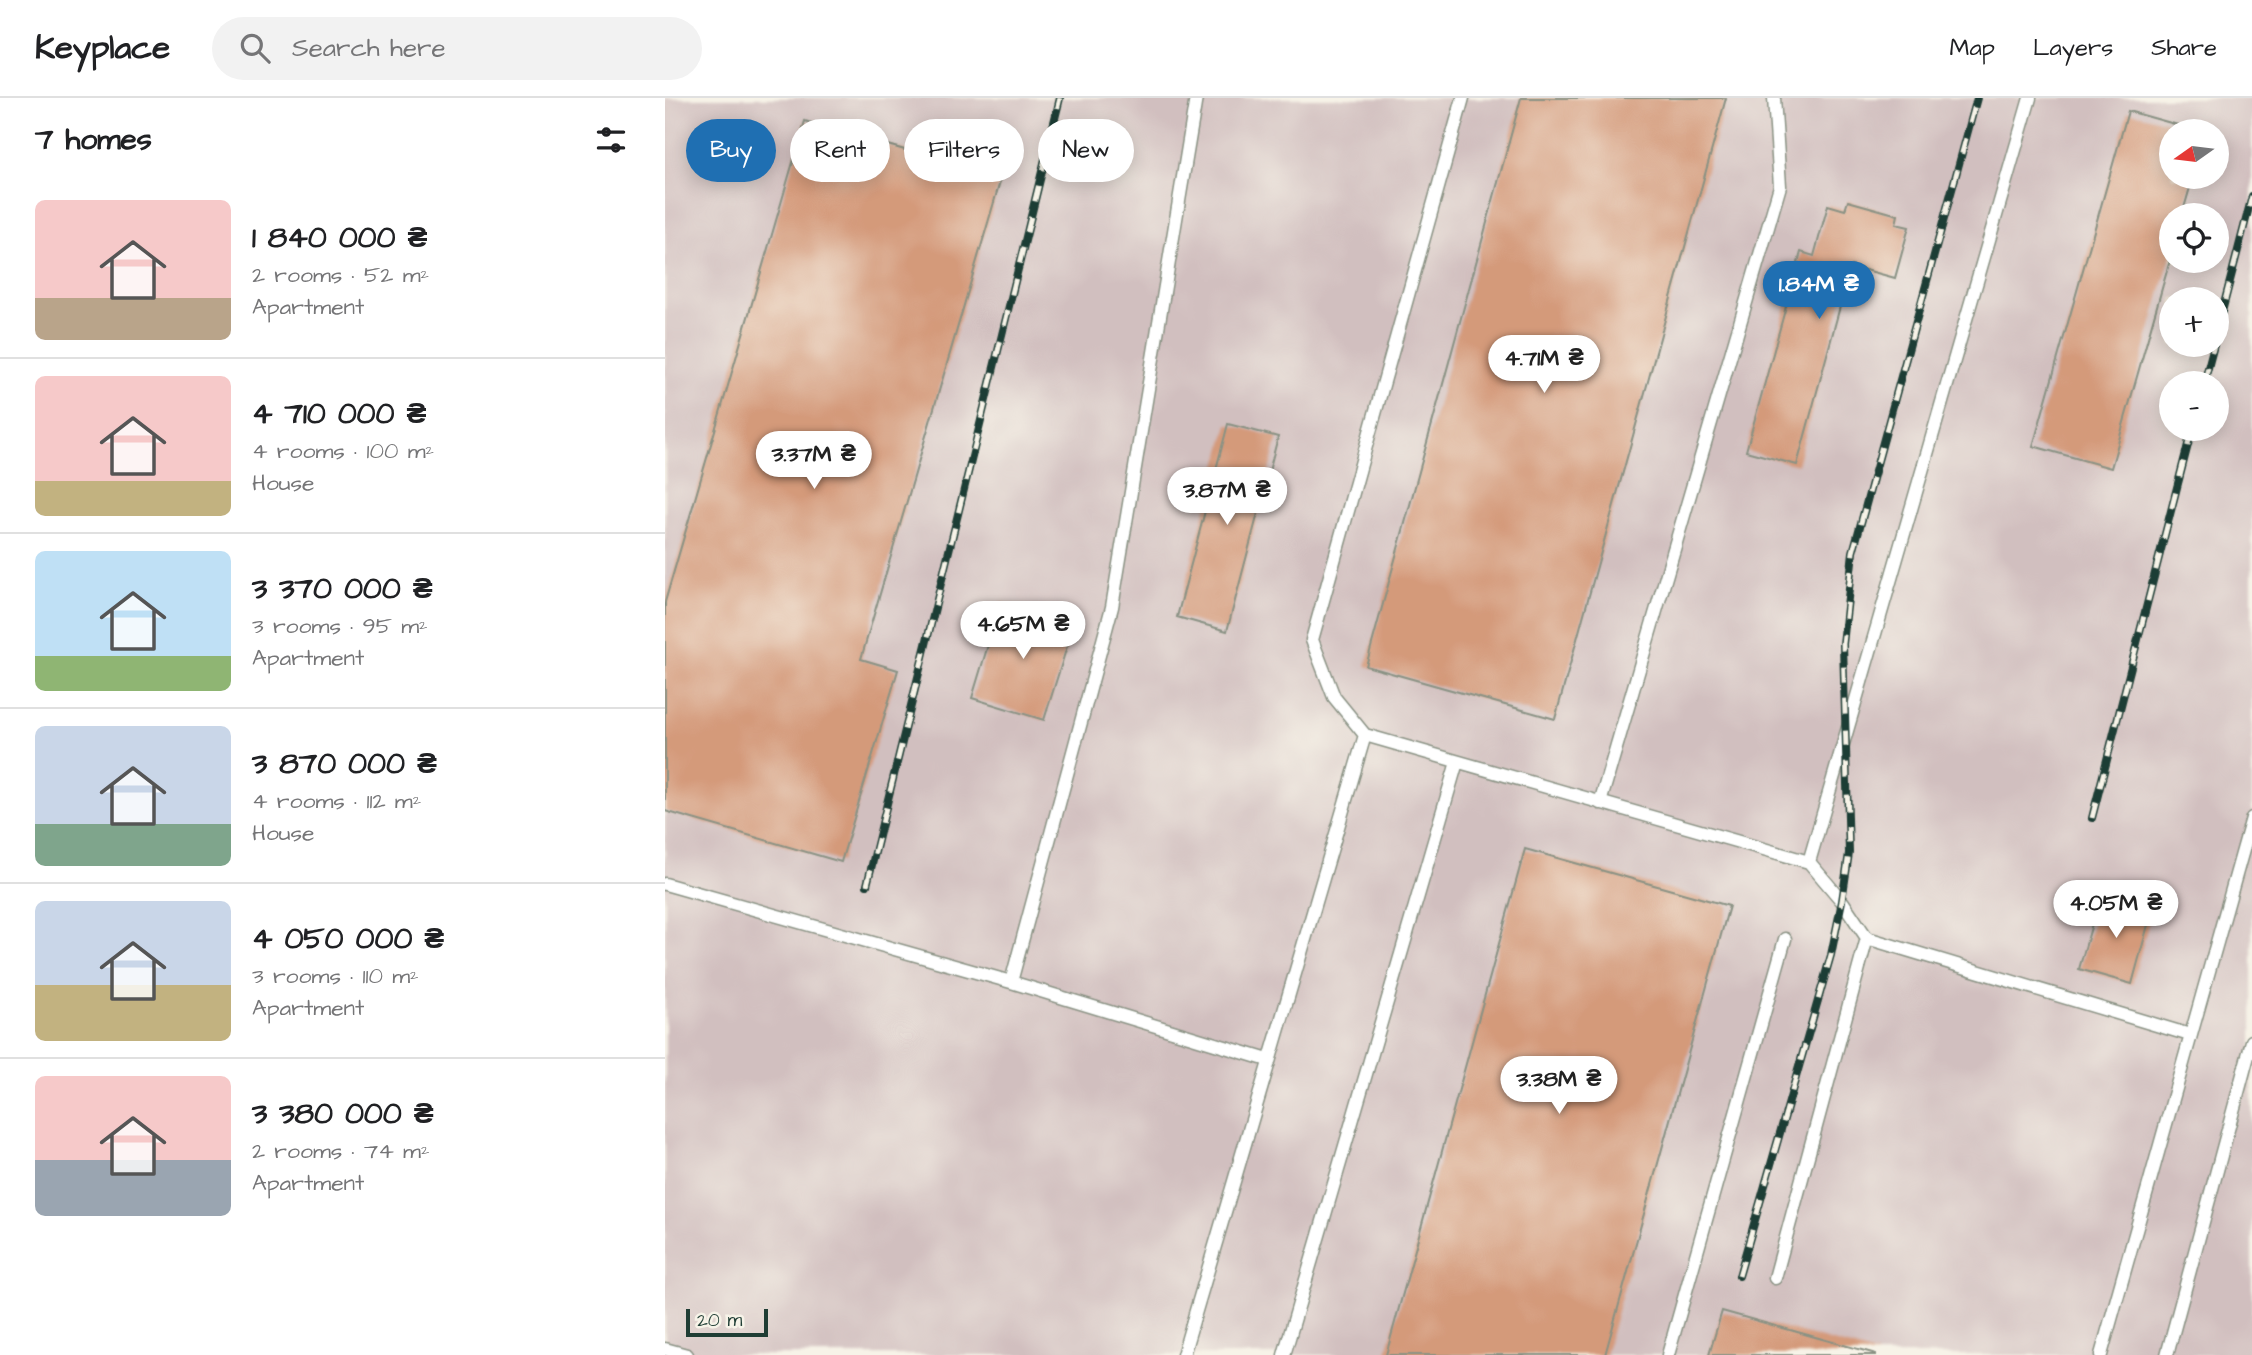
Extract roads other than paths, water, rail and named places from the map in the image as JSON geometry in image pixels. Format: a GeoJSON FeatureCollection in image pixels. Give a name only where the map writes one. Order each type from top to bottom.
{"type":"FeatureCollection","features":[{"type":"Feature","properties":{"kind":"lane"},"geometry":{"type":"LineString","coordinates":[[1011,982],[1112,607],[1196,98]]}},
{"type":"Feature","properties":{"kind":"lane"},"geometry":{"type":"LineString","coordinates":[[1463,98],[1312,640],[1333,697],[1365,735],[1809,862],[1842,901],[1867,938],[2190,1035]]}},
{"type":"Feature","properties":{"kind":"lane"},"geometry":{"type":"LineString","coordinates":[[1600,803],[1780,186],[1774,98]]}},
{"type":"Feature","properties":{"kind":"lane"},"geometry":{"type":"LineString","coordinates":[[1809,862],[2030,98]]}},
{"type":"Feature","properties":{"kind":"lane"},"geometry":{"type":"LineString","coordinates":[[1183,1355],[1365,735]]}},
{"type":"Feature","properties":{"kind":"lane"},"geometry":{"type":"LineString","coordinates":[[1284,1355],[1457,762]]}},
{"type":"Feature","properties":{"kind":"lane"},"geometry":{"type":"LineString","coordinates":[[2101,1355],[2252,818]]}},
{"type":"Feature","properties":{"kind":"lane"},"geometry":{"type":"LineString","coordinates":[[665,884],[1011,982],[1268,1060]]}},
{"type":"Feature","properties":{"kind":"lane"},"geometry":{"type":"LineString","coordinates":[[1775,1278],[1867,938]]}},
{"type":"Feature","properties":{"kind":"lane"},"geometry":{"type":"LineString","coordinates":[[1668,1355],[1785,939]]}},
{"type":"Feature","properties":{"kind":"lane"},"geometry":{"type":"LineString","coordinates":[[2167,1355],[2252,1041]]}},
{"type":"Feature","properties":{"kind":"lane"},"geometry":{"type":"LineString","coordinates":[[665,1349],[687,1355]]}},
{"type":"Feature","properties":{"kind":"railway"},"geometry":{"type":"LineString","coordinates":[[867,885],[1060,98]]}},
{"type":"Feature","properties":{"kind":"railway"},"geometry":{"type":"LineString","coordinates":[[1739,1276],[1831,955],[1842,901],[1849,853],[1843,644],[1853,552],[1977,98]]}},
{"type":"Feature","properties":{"kind":"railway"},"geometry":{"type":"LineString","coordinates":[[2228,287],[2252,196]]}},
{"type":"Feature","properties":{"kind":"railway"},"geometry":{"type":"LineString","coordinates":[[2207,371],[2211,357]]}},
{"type":"Feature","properties":{"kind":"railway"},"geometry":{"type":"LineString","coordinates":[[2092,818],[2189,441]]}}]}
